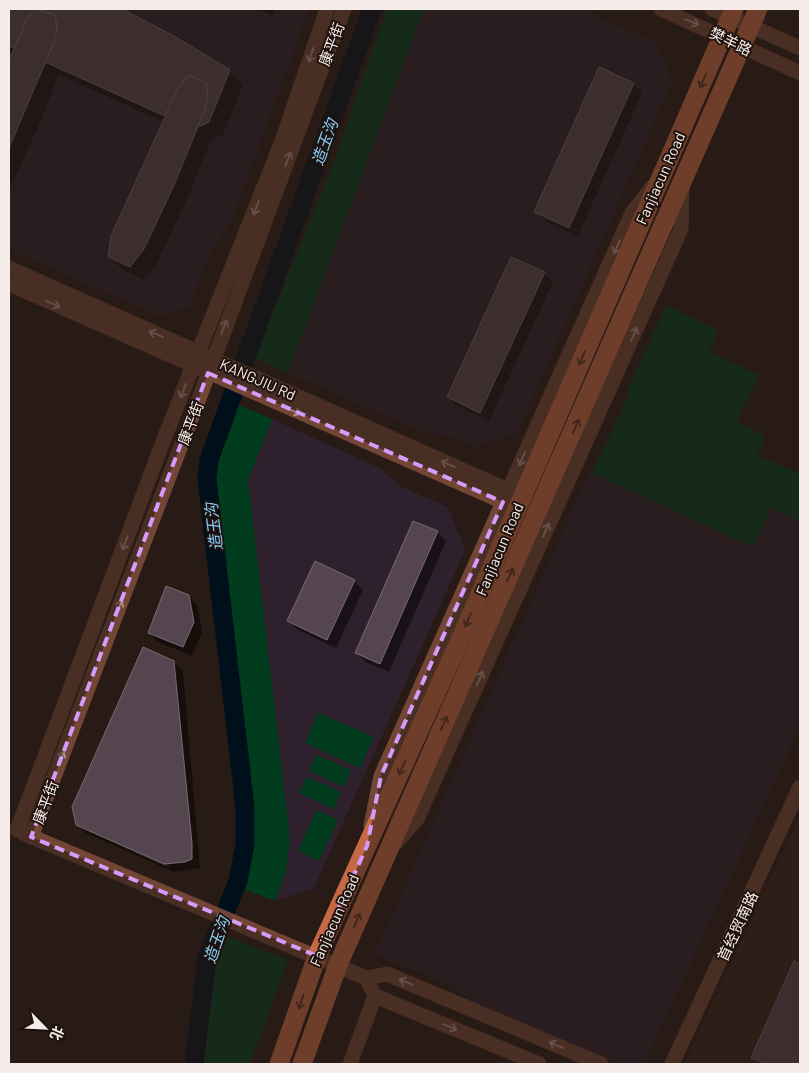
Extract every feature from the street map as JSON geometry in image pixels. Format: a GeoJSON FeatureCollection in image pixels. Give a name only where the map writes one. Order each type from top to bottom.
{"type":"FeatureCollection","features":[{"type":"Feature","properties":{"kind":"main road","name":"Fanjiacun Road"},"geometry":{"type":"LineString","coordinates":[[279,1064],[317,956],[481,590],[728,22]]}},
{"type":"Feature","properties":{"kind":"main road","name":"Fanjiacun Road"},"geometry":{"type":"LineString","coordinates":[[302,1064],[338,965],[386,854],[750,29]]}},
{"type":"Feature","properties":{"kind":"main road"},"geometry":{"type":"LineString","coordinates":[[476,563],[481,590]]}},
{"type":"Feature","properties":{"kind":"street","name":"康平街"},"geometry":{"type":"LineString","coordinates":[[13,828],[282,141],[327,9]]}},
{"type":"Feature","properties":{"kind":"street","name":"康平街"},"geometry":{"type":"LineString","coordinates":[[31,837],[344,9]]}},
{"type":"Feature","properties":{"kind":"street","name":"樊羊路"},"geometry":{"type":"LineString","coordinates":[[661,9],[728,22],[800,48]]}},
{"type":"Feature","properties":{"kind":"street","name":"樊羊路"},"geometry":{"type":"LineString","coordinates":[[712,9],[728,22],[750,29],[800,73]]}},
{"type":"Feature","properties":{"kind":"street"},"geometry":{"type":"LineString","coordinates":[[367,846],[381,776],[632,213],[661,176]]}},
{"type":"Feature","properties":{"kind":"street","name":"KANGJIU Rd"},"geometry":{"type":"LineString","coordinates":[[9,268],[195,360]]}},
{"type":"Feature","properties":{"kind":"street","name":"KANGJIU Rd"},"geometry":{"type":"LineString","coordinates":[[9,284],[210,366],[506,496]]}},
{"type":"Feature","properties":{"kind":"street","name":"首经贸南路"},"geometry":{"type":"LineString","coordinates":[[672,1064],[800,788]]}},
{"type":"Feature","properties":{"kind":"street"},"geometry":{"type":"LineString","coordinates":[[13,828],[366,978],[387,974],[601,1064]]}},
{"type":"Feature","properties":{"kind":"street"},"geometry":{"type":"LineString","coordinates":[[366,978],[375,996],[539,1064]]}},
{"type":"Feature","properties":{"kind":"street"},"geometry":{"type":"LineString","coordinates":[[350,1064],[375,996]]}},
{"type":"Feature","properties":{"kind":"highlighted area"},"geometry":{"type":"Polygon","coordinates":[[[208,373],[503,502],[381,776],[367,846],[317,956],[31,837],[208,373]]]}},
{"type":"Feature","properties":{"kind":"shaded area"},"geometry":{"type":"Polygon","coordinates":[[[9,9],[309,9],[230,224],[209,254],[189,307],[160,316],[9,249],[9,9]]]}},
{"type":"Feature","properties":{"kind":"shaded area"},"geometry":{"type":"Polygon","coordinates":[[[424,9],[588,9],[596,16],[656,42],[672,81],[518,431],[476,448],[450,437],[419,430],[288,373],[424,9]]]}},
{"type":"Feature","properties":{"kind":"shaded area"},"geometry":{"type":"Polygon","coordinates":[[[272,419],[380,468],[400,486],[448,507],[465,550],[314,888],[275,901],[286,871],[290,839],[248,480],[272,419]]]}},
{"type":"Feature","properties":{"kind":"shaded area"},"geometry":{"type":"Polygon","coordinates":[[[590,471],[753,546],[771,508],[800,521],[800,726],[644,1064],[616,1064],[474,1003],[448,984],[375,954],[590,471]]]}},
{"type":"Feature","properties":{"kind":"shaded area"},"geometry":{"type":"Polygon","coordinates":[[[800,815],[800,1064],[684,1064],[784,850],[800,815]]]}},
{"type":"Feature","properties":{"kind":"green space"},"geometry":{"type":"Polygon","coordinates":[[[387,9],[424,9],[288,373],[255,358],[333,164],[387,9]]]}},
{"type":"Feature","properties":{"kind":"green space"},"geometry":{"type":"Polygon","coordinates":[[[666,305],[718,330],[709,352],[759,375],[737,422],[765,436],[757,456],[800,473],[800,521],[771,508],[753,547],[592,473],[629,395],[627,392],[666,305]]]}},
{"type":"Feature","properties":{"kind":"green space"},"geometry":{"type":"Polygon","coordinates":[[[237,404],[272,419],[248,480],[290,839],[286,871],[275,901],[244,889],[253,843],[254,818],[213,479],[216,463],[237,404]]]}},
{"type":"Feature","properties":{"kind":"green space"},"geometry":{"type":"Polygon","coordinates":[[[318,713],[374,737],[360,768],[305,743],[318,713]]]}},
{"type":"Feature","properties":{"kind":"green space"},"geometry":{"type":"Polygon","coordinates":[[[317,755],[351,770],[344,787],[309,771],[317,755]]]}},
{"type":"Feature","properties":{"kind":"green space"},"geometry":{"type":"Polygon","coordinates":[[[307,777],[341,792],[334,809],[299,793],[307,777]]]}},
{"type":"Feature","properties":{"kind":"green space"},"geometry":{"type":"Polygon","coordinates":[[[316,810],[338,820],[319,861],[298,851],[316,810]]]}},
{"type":"Feature","properties":{"kind":"green space"},"geometry":{"type":"Polygon","coordinates":[[[228,937],[288,960],[250,1064],[204,1064],[215,970],[228,937]]]}},
{"type":"Feature","properties":{"kind":"building"},"geometry":{"type":"Polygon","coordinates":[[[9,9],[36,9],[27,19],[14,48],[9,46],[9,9]]]}},
{"type":"Feature","properties":{"kind":"building"},"geometry":{"type":"Polygon","coordinates":[[[36,9],[122,9],[174,36],[230,70],[209,122],[198,127],[208,96],[206,83],[191,76],[183,80],[165,116],[45,62],[57,29],[55,15],[36,9]]]}},
{"type":"Feature","properties":{"kind":"building"},"geometry":{"type":"Polygon","coordinates":[[[36,9],[55,15],[57,29],[54,42],[9,148],[9,60],[27,19],[36,9]]]}},
{"type":"Feature","properties":{"kind":"building"},"geometry":{"type":"Polygon","coordinates":[[[599,67],[634,83],[569,228],[534,212],[599,67]]]}},
{"type":"Feature","properties":{"kind":"building"},"geometry":{"type":"Polygon","coordinates":[[[191,76],[206,83],[208,96],[205,109],[175,183],[144,249],[130,267],[108,257],[111,236],[179,86],[187,77],[191,76]]]}},
{"type":"Feature","properties":{"kind":"building"},"geometry":{"type":"Polygon","coordinates":[[[511,257],[545,272],[480,413],[447,397],[511,257]]]}},
{"type":"Feature","properties":{"kind":"building"},"geometry":{"type":"Polygon","coordinates":[[[413,521],[438,531],[380,664],[355,653],[413,521]]]}},
{"type":"Feature","properties":{"kind":"building"},"geometry":{"type":"Polygon","coordinates":[[[315,561],[355,580],[327,640],[287,621],[315,561]]]}},
{"type":"Feature","properties":{"kind":"building"},"geometry":{"type":"Polygon","coordinates":[[[166,586],[189,595],[194,622],[183,647],[148,633],[166,586]]]}},
{"type":"Feature","properties":{"kind":"building"},"geometry":{"type":"Polygon","coordinates":[[[143,647],[174,661],[192,843],[192,859],[185,862],[164,864],[76,825],[72,807],[143,647]]]}},
{"type":"Feature","properties":{"kind":"building"},"geometry":{"type":"Polygon","coordinates":[[[794,961],[800,964],[800,1064],[766,1064],[751,1058],[794,961]]]}},
{"type":"Feature","properties":{"kind":"waterway","name":"造玉沟"},"geometry":{"type":"LineString","coordinates":[[194,1064],[207,957],[238,881],[245,844],[245,807],[207,479],[209,460],[372,9]]}}]}
